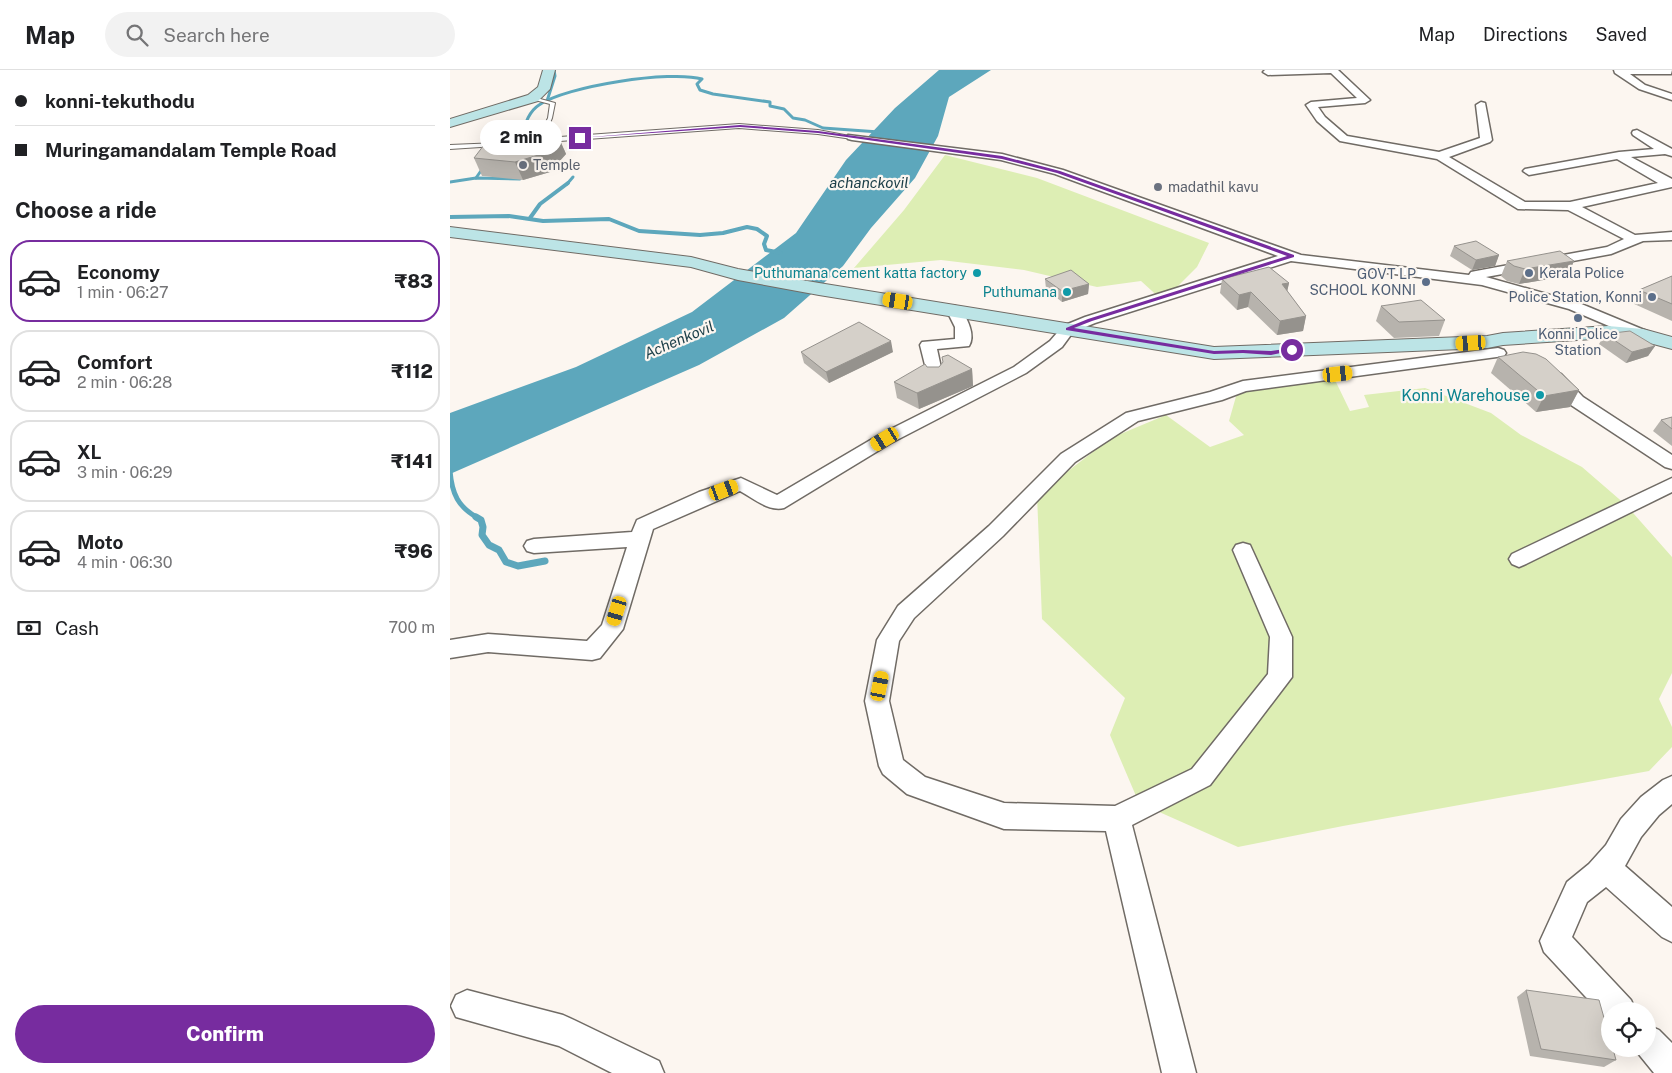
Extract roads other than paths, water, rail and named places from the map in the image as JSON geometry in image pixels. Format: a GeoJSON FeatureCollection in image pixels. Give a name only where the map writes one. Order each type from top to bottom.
{"type":"FeatureCollection","features":[{"type":"Feature","properties":{"kind":"main road"},"geometry":{"type":"LineString","coordinates":[[450,123],[533,98],[544,89],[549,70]]}},
{"type":"Feature","properties":{"kind":"main road"},"geometry":{"type":"LineString","coordinates":[[450,232],[690,262],[738,274],[819,289],[1214,353],[1243,351],[1271,353],[1292,350],[1500,352],[1503,339],[1608,332],[1643,335],[1672,343]]}},
{"type":"Feature","properties":{"kind":"street"},"geometry":{"type":"LineString","coordinates":[[1268,72],[1332,70],[1365,100],[1311,105],[1321,119],[1344,139],[1440,156],[1522,206],[1570,206],[1669,183]]}},
{"type":"Feature","properties":{"kind":"street"},"geometry":{"type":"LineString","coordinates":[[1618,71],[1670,71]]}},
{"type":"Feature","properties":{"kind":"street"},"geometry":{"type":"LineString","coordinates":[[1618,71],[1642,87],[1672,97]]}},
{"type":"Feature","properties":{"kind":"street"},"geometry":{"type":"LineString","coordinates":[[1440,156],[1486,140],[1481,105]]}},
{"type":"Feature","properties":{"kind":"street"},"geometry":{"type":"LineString","coordinates":[[1637,133],[1669,152]]}},
{"type":"Feature","properties":{"kind":"street"},"geometry":{"type":"LineString","coordinates":[[852,137],[1002,157],[1059,172],[1299,259],[1482,280],[1574,306],[1643,335]]}},
{"type":"Feature","properties":{"kind":"street"},"geometry":{"type":"LineString","coordinates":[[1529,171],[1619,156],[1669,152]]}},
{"type":"Feature","properties":{"kind":"street"},"geometry":{"type":"LineString","coordinates":[[1619,156],[1669,183]]}},
{"type":"Feature","properties":{"kind":"street"},"geometry":{"type":"LineString","coordinates":[[1570,206],[1635,240]]}},
{"type":"Feature","properties":{"kind":"street"},"geometry":{"type":"LineString","coordinates":[[1476,274],[1602,252],[1641,237],[1672,236]]}},
{"type":"Feature","properties":{"kind":"street"},"geometry":{"type":"LineString","coordinates":[[450,649],[488,643],[592,651],[612,629],[644,525],[706,497],[741,484],[777,503],[885,439],[1020,370],[1056,344],[1068,329],[1090,320],[1292,256]]}},
{"type":"Feature","properties":{"kind":"street"},"geometry":{"type":"LineString","coordinates":[[935,377],[928,345],[963,343],[963,327],[946,309]]}},
{"type":"Feature","properties":{"kind":"street"},"geometry":{"type":"LineString","coordinates":[[1243,550],[1281,637],[1280,676],[1201,777],[1117,819],[1004,816],[916,786],[892,766],[877,701],[888,640],[906,612],[996,531],[1068,458],[1132,417],[1216,396],[1243,386],[1500,352]]}},
{"type":"Feature","properties":{"kind":"street"},"geometry":{"type":"LineString","coordinates":[[1539,367],[1556,379],[1577,400],[1672,463]]}},
{"type":"Feature","properties":{"kind":"street"},"geometry":{"type":"LineString","coordinates":[[1519,559],[1672,484]]}},
{"type":"Feature","properties":{"kind":"street"},"geometry":{"type":"LineString","coordinates":[[534,546],[640,539]]}},
{"type":"Feature","properties":{"kind":"street"},"geometry":{"type":"LineString","coordinates":[[1612,1002],[1555,940],[1577,892],[1616,855],[1632,828],[1650,806],[1672,788]]}},
{"type":"Feature","properties":{"kind":"street"},"geometry":{"type":"LineString","coordinates":[[1117,819],[1179,1073]]}},
{"type":"Feature","properties":{"kind":"street"},"geometry":{"type":"LineString","coordinates":[[1604,867],[1672,927]]}},
{"type":"Feature","properties":{"kind":"street"},"geometry":{"type":"LineString","coordinates":[[467,1006],[564,1031],[648,1073]]}},
{"type":"Feature","properties":{"kind":"street"},"geometry":{"type":"LineString","coordinates":[[1656,1050],[1672,1068]]}},
{"type":"Feature","properties":{"kind":"lane"},"geometry":{"type":"LineString","coordinates":[[533,98],[553,103],[550,118],[540,140]]}},
{"type":"Feature","properties":{"kind":"lane"},"geometry":{"type":"LineString","coordinates":[[531,141],[740,126],[818,132],[852,137]]}},
{"type":"Feature","properties":{"kind":"lane"},"geometry":{"type":"LineString","coordinates":[[450,147],[504,143]]}},
{"type":"Feature","properties":{"kind":"water","name":"achanckovil"},"geometry":{"type":"Polygon","coordinates":[[[939,70],[991,70],[949,97],[938,136],[915,178],[871,228],[843,266],[784,318],[699,365],[450,474],[450,413],[576,367],[692,312],[796,233],[846,160],[895,108],[939,70]]]}},
{"type":"Feature","properties":{"kind":"waterway"},"geometry":{"type":"LineString","coordinates":[[547,101],[555,76],[554,70]]}},
{"type":"Feature","properties":{"kind":"waterway"},"geometry":{"type":"LineString","coordinates":[[547,101],[594,86],[644,78],[687,77],[702,79],[697,84],[700,90],[713,94],[770,102],[770,106],[784,109],[793,118],[805,120],[823,128],[879,132]]}},
{"type":"Feature","properties":{"kind":"waterway"},"geometry":{"type":"LineString","coordinates":[[522,138],[529,115],[535,108],[547,101]]}},
{"type":"Feature","properties":{"kind":"waterway"},"geometry":{"type":"LineString","coordinates":[[476,178],[485,165]]}},
{"type":"Feature","properties":{"kind":"waterway"},"geometry":{"type":"LineString","coordinates":[[568,183],[573,177]]}},
{"type":"Feature","properties":{"kind":"waterway"},"geometry":{"type":"LineString","coordinates":[[450,182],[476,178]]}},
{"type":"Feature","properties":{"kind":"waterway"},"geometry":{"type":"LineString","coordinates":[[476,178],[520,179]]}},
{"type":"Feature","properties":{"kind":"waterway"},"geometry":{"type":"LineString","coordinates":[[530,218],[540,204],[568,183]]}},
{"type":"Feature","properties":{"kind":"waterway"},"geometry":{"type":"LineString","coordinates":[[450,217],[509,216],[543,221],[609,219],[639,231],[700,235],[723,233],[747,227],[757,229],[767,236],[764,244],[766,250],[781,253]]}},
{"type":"Feature","properties":{"kind":"waterway"},"geometry":{"type":"LineString","coordinates":[[450,471],[452,487],[457,499],[465,509],[478,518]]}},
{"type":"Feature","properties":{"kind":"waterway"},"geometry":{"type":"LineString","coordinates":[[476,517],[481,520],[483,527],[482,535],[489,545],[499,550],[506,562],[518,566],[545,561]]}},
{"type":"Feature","properties":{"kind":"place","name":"Temple"},"geometry":{"type":"Point","coordinates":[523,165]}},
{"type":"Feature","properties":{"kind":"place","name":"madathil kavu"},"geometry":{"type":"Point","coordinates":[1158,187]}},
{"type":"Feature","properties":{"kind":"place","name":"Puthumana cement katta factory"},"geometry":{"type":"Point","coordinates":[977,273]}},
{"type":"Feature","properties":{"kind":"place","name":"Kerala Police"},"geometry":{"type":"Point","coordinates":[1529,273]}},
{"type":"Feature","properties":{"kind":"place","name":"GOVT LP SCHOOL KONNI"},"geometry":{"type":"Point","coordinates":[1426,282]}},
{"type":"Feature","properties":{"kind":"place","name":"Puthumana"},"geometry":{"type":"Point","coordinates":[1067,292]}},
{"type":"Feature","properties":{"kind":"place","name":"Police Station, Konni"},"geometry":{"type":"Point","coordinates":[1652,297]}},
{"type":"Feature","properties":{"kind":"place","name":"Konni Police Station"},"geometry":{"type":"Point","coordinates":[1578,318]}},
{"type":"Feature","properties":{"kind":"place","name":"Konni Warehouse"},"geometry":{"type":"Point","coordinates":[1540,395]}},
{"type":"Feature","properties":{"kind":"water label","name":"Achenkovil"},"geometry":{"type":"Point","coordinates":[679,340]}}]}
